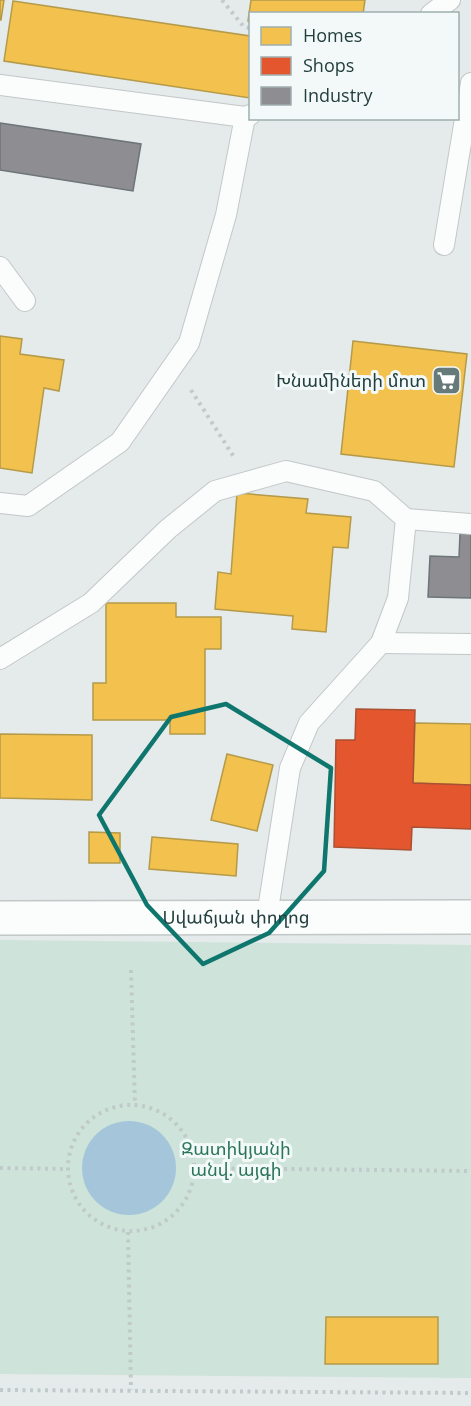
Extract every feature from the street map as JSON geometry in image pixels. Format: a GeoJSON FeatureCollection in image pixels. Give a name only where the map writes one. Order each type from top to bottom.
{"type":"FeatureCollection","features":[{"type":"Feature","properties":{"kind":"street","name":"Սվաճյան փողոց"},"geometry":{"type":"LineString","coordinates":[[0,918],[471,917]]}},
{"type":"Feature","properties":{"kind":"lane"},"geometry":{"type":"LineString","coordinates":[[434,12],[450,0]]}},
{"type":"Feature","properties":{"kind":"lane"},"geometry":{"type":"LineString","coordinates":[[444,245],[471,83]]}},
{"type":"Feature","properties":{"kind":"lane"},"geometry":{"type":"LineString","coordinates":[[0,85],[248,116],[226,215],[189,343],[120,442],[28,506],[0,503]]}},
{"type":"Feature","properties":{"kind":"lane"},"geometry":{"type":"LineString","coordinates":[[0,267],[25,301]]}},
{"type":"Feature","properties":{"kind":"lane"},"geometry":{"type":"LineString","coordinates":[[0,659],[91,603],[168,529],[215,491],[286,471],[374,491],[406,519],[471,524]]}},
{"type":"Feature","properties":{"kind":"lane"},"geometry":{"type":"LineString","coordinates":[[267,916],[290,768],[309,723],[381,643],[398,598],[406,519]]}},
{"type":"Feature","properties":{"kind":"lane"},"geometry":{"type":"LineString","coordinates":[[381,643],[471,644]]}},
{"type":"Feature","properties":{"kind":"path"},"geometry":{"type":"LineString","coordinates":[[222,0],[244,27],[249,28]]}},
{"type":"Feature","properties":{"kind":"path"},"geometry":{"type":"LineString","coordinates":[[174,364],[250,481]]}},
{"type":"Feature","properties":{"kind":"path"},"geometry":{"type":"LineString","coordinates":[[131,970],[135,1105]]}},
{"type":"Feature","properties":{"kind":"path"},"geometry":{"type":"LineString","coordinates":[[135,1105],[153,1108],[170,1118],[183,1132],[191,1149],[194,1168],[191,1188],[182,1206],[167,1220],[148,1229],[128,1232],[109,1228],[92,1219],[79,1205],[70,1188],[67,1169],[69,1152],[75,1136],[86,1122],[100,1112],[117,1106],[135,1105]]}},
{"type":"Feature","properties":{"kind":"path"},"geometry":{"type":"LineString","coordinates":[[0,1168],[67,1169]]}},
{"type":"Feature","properties":{"kind":"path"},"geometry":{"type":"LineString","coordinates":[[194,1168],[471,1171]]}},
{"type":"Feature","properties":{"kind":"path"},"geometry":{"type":"LineString","coordinates":[[128,1232],[131,1390]]}},
{"type":"Feature","properties":{"kind":"path"},"geometry":{"type":"LineString","coordinates":[[0,1390],[471,1393]]}},
{"type":"Feature","properties":{"kind":"highlighted area"},"geometry":{"type":"Polygon","coordinates":[[[226,704],[331,768],[324,871],[269,933],[203,964],[147,905],[99,815],[171,717],[226,704]]]}},
{"type":"Feature","properties":{"kind":"green space","name":"Զատիկյանի անվ. այգի"},"geometry":{"type":"Polygon","coordinates":[[[0,940],[471,945],[471,1378],[0,1374],[0,940]]]}},
{"type":"Feature","properties":{"kind":"water"},"geometry":{"type":"Polygon","coordinates":[[[129,1121],[147,1125],[162,1135],[172,1150],[176,1168],[172,1186],[162,1201],[147,1211],[129,1215],[111,1211],[96,1201],[86,1186],[82,1168],[86,1150],[96,1135],[111,1125],[129,1121]]]}},
{"type":"Feature","properties":{"kind":"building: Homes"},"geometry":{"type":"Polygon","coordinates":[[[0,0],[4,0],[1,20],[0,20],[0,0]]]}},
{"type":"Feature","properties":{"kind":"building: Homes"},"geometry":{"type":"Polygon","coordinates":[[[251,0],[365,0],[363,12],[249,12],[251,0]]]}},
{"type":"Feature","properties":{"kind":"building: Homes"},"geometry":{"type":"Polygon","coordinates":[[[13,1],[249,36],[249,98],[4,61],[13,1]]]}},
{"type":"Feature","properties":{"kind":"building: Homes"},"geometry":{"type":"Polygon","coordinates":[[[0,336],[22,339],[20,354],[64,360],[59,391],[44,388],[32,473],[0,468],[0,336]]]}},
{"type":"Feature","properties":{"kind":"building: Homes"},"geometry":{"type":"Polygon","coordinates":[[[353,341],[467,354],[454,467],[341,454],[353,341]]]}},
{"type":"Feature","properties":{"kind":"building: Homes"},"geometry":{"type":"Polygon","coordinates":[[[237,493],[308,499],[306,513],[351,517],[348,548],[333,547],[326,632],[292,629],[293,616],[215,609],[218,572],[231,574],[237,493]]]}},
{"type":"Feature","properties":{"kind":"building: Homes"},"geometry":{"type":"Polygon","coordinates":[[[106,603],[176,603],[176,617],[221,617],[221,649],[205,649],[205,734],[170,734],[170,720],[93,720],[93,683],[106,683],[106,603]]]}},
{"type":"Feature","properties":{"kind":"building: Homes"},"geometry":{"type":"Polygon","coordinates":[[[415,723],[471,724],[471,785],[413,783],[415,723]]]}},
{"type":"Feature","properties":{"kind":"building: Homes"},"geometry":{"type":"Polygon","coordinates":[[[0,734],[92,735],[92,800],[0,798],[0,734]]]}},
{"type":"Feature","properties":{"kind":"building: Homes"},"geometry":{"type":"Polygon","coordinates":[[[227,754],[273,765],[257,831],[211,820],[227,754]]]}},
{"type":"Feature","properties":{"kind":"building: Homes"},"geometry":{"type":"Polygon","coordinates":[[[89,832],[120,833],[120,863],[89,863],[89,832]]]}},
{"type":"Feature","properties":{"kind":"building: Homes"},"geometry":{"type":"Polygon","coordinates":[[[152,837],[238,844],[236,876],[149,869],[152,837]]]}},
{"type":"Feature","properties":{"kind":"building: Homes"},"geometry":{"type":"Polygon","coordinates":[[[326,1317],[438,1317],[438,1364],[325,1364],[326,1317]]]}},
{"type":"Feature","properties":{"kind":"building: Shops"},"geometry":{"type":"Polygon","coordinates":[[[356,709],[415,710],[413,783],[471,785],[471,829],[412,827],[411,850],[334,847],[336,740],[355,740],[356,709]]]}},
{"type":"Feature","properties":{"kind":"building: Industry"},"geometry":{"type":"Polygon","coordinates":[[[0,123],[141,144],[133,191],[0,170],[0,123]]]}},
{"type":"Feature","properties":{"kind":"building: Industry"},"geometry":{"type":"Polygon","coordinates":[[[460,534],[471,534],[471,598],[428,597],[430,556],[459,557],[460,534]]]}},
{"type":"Feature","properties":{"kind":"place","name":"Խնամիների մոտ"},"geometry":{"type":"Point","coordinates":[447,381]}}]}
